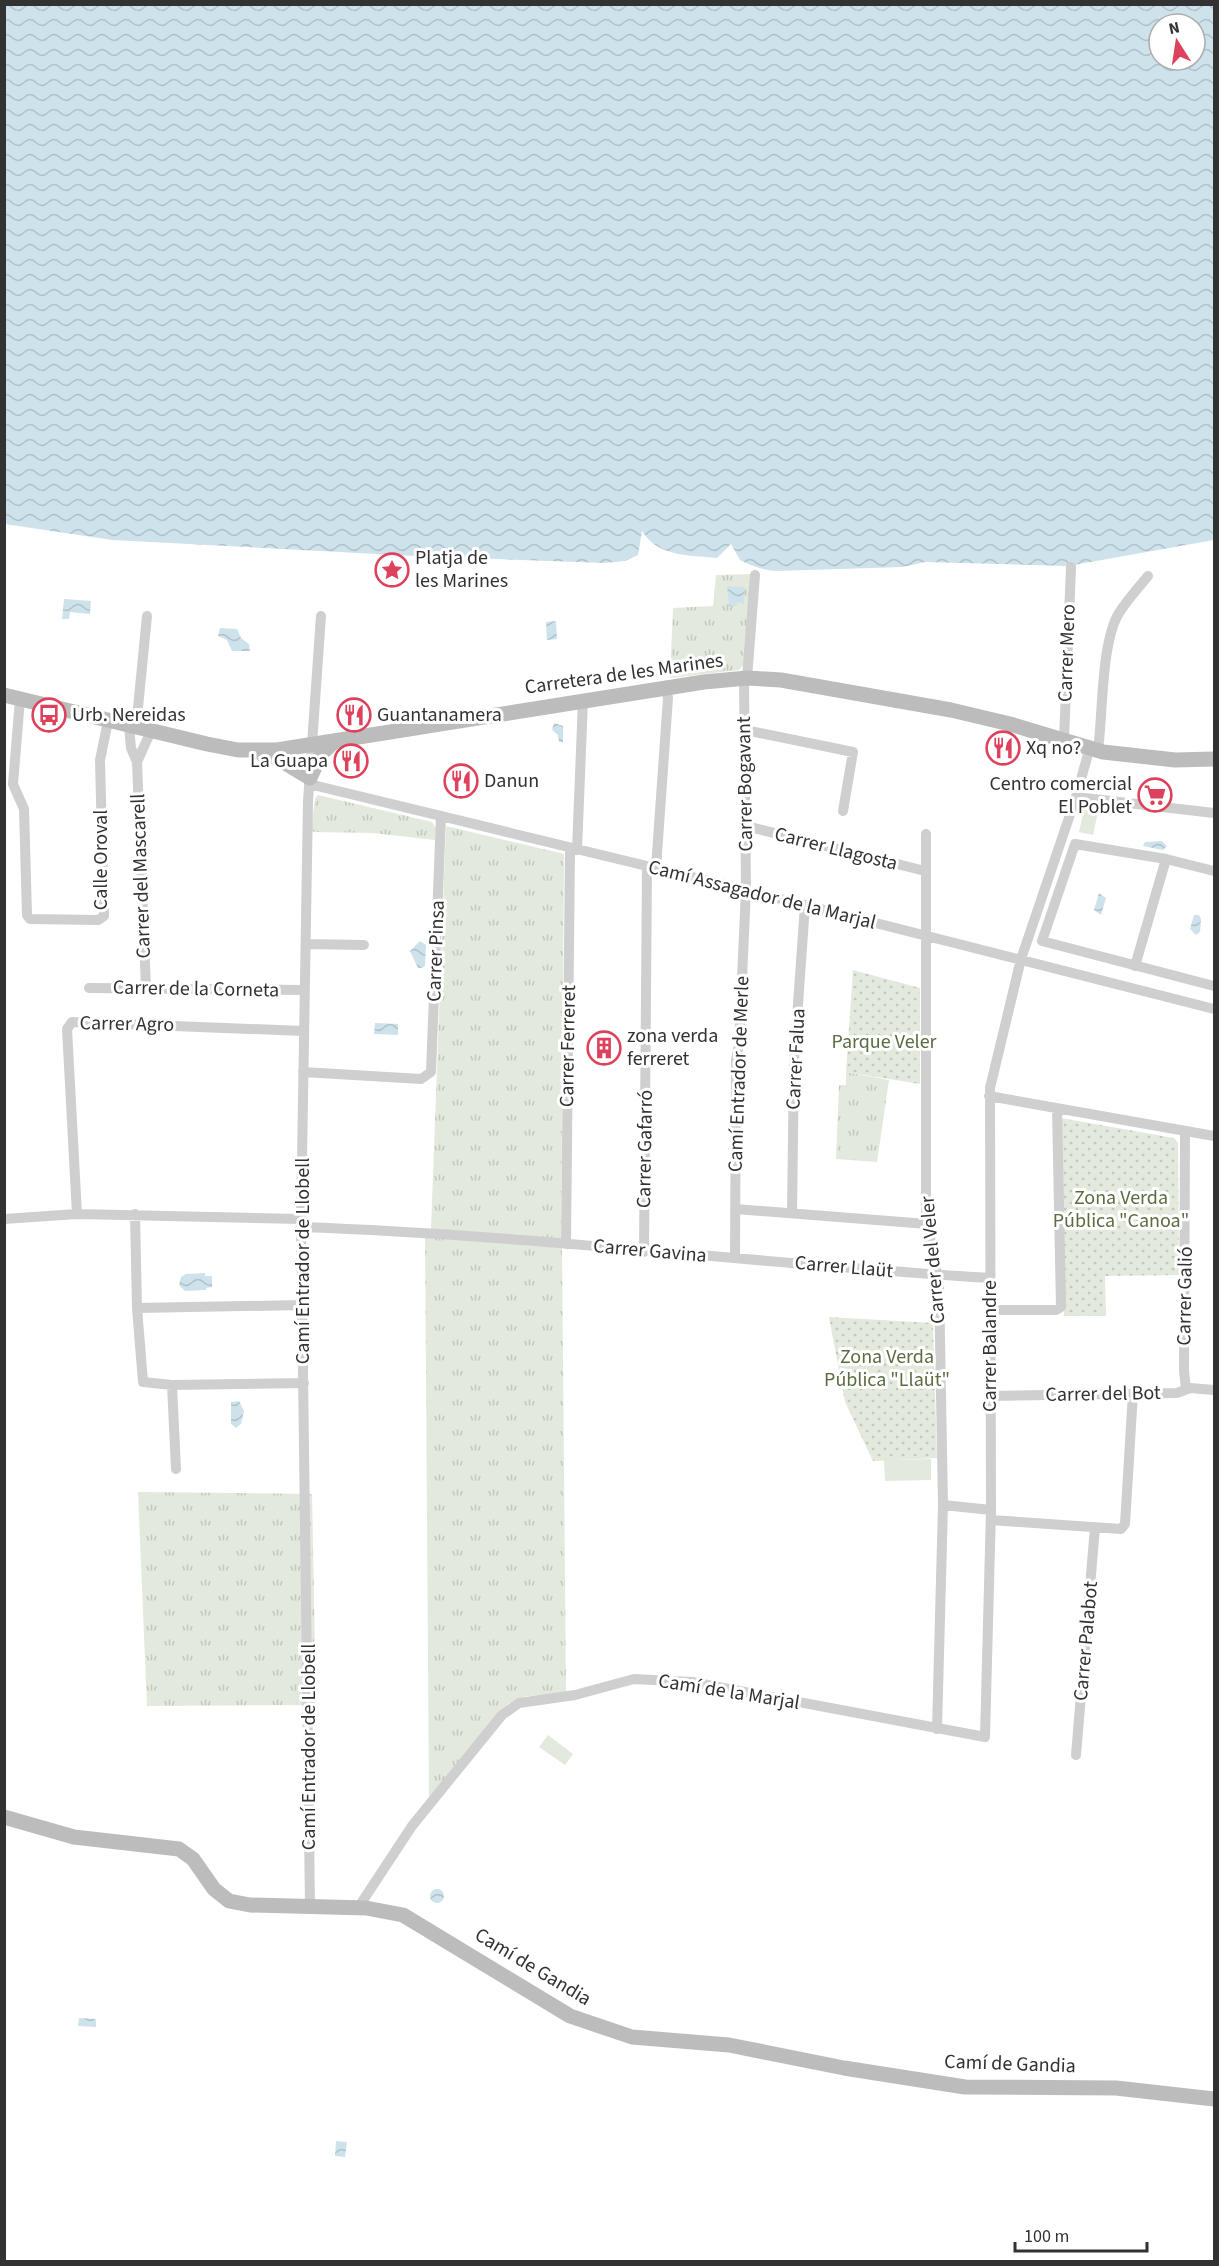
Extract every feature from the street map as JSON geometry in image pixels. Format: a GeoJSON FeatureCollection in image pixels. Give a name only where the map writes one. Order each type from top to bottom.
{"type":"FeatureCollection","features":[{"type":"Feature","properties":{"kind":"main road","name":"Carretera de les Marines"},"geometry":{"type":"LineString","coordinates":[[4,696],[219,747],[250,751],[311,746],[582,700],[745,678],[781,680],[951,710],[1094,749],[1175,760],[1215,759]]}},
{"type":"Feature","properties":{"kind":"main road"},"geometry":{"type":"LineString","coordinates":[[250,751],[277,758],[310,781],[321,754],[334,742]]}},
{"type":"Feature","properties":{"kind":"main road","name":"Camí de Gandia"},"geometry":{"type":"LineString","coordinates":[[4,1817],[74,1837],[179,1849],[193,1858],[214,1889],[229,1901],[250,1905],[358,1908],[393,1912],[416,1921],[570,2016],[632,2037],[729,2045],[844,2068],[965,2087],[1116,2088],[1215,2099]]}},
{"type":"Feature","properties":{"kind":"street","name":"Carrer Mero"},"geometry":{"type":"LineString","coordinates":[[1064,739],[1071,567]]}},
{"type":"Feature","properties":{"kind":"street","name":"Carrer Bogavant"},"geometry":{"type":"LineString","coordinates":[[746,890],[745,678],[755,575]]}},
{"type":"Feature","properties":{"kind":"street","name":"Carrer Balandre"},"geometry":{"type":"LineString","coordinates":[[985,1737],[991,1515],[989,1096],[1021,959],[1094,749],[1107,653],[1113,628],[1119,613],[1148,576]]}},
{"type":"Feature","properties":{"kind":"street"},"geometry":{"type":"LineString","coordinates":[[138,728],[147,616]]}},
{"type":"Feature","properties":{"kind":"street","name":"Camí Entrador de Llobell"},"geometry":{"type":"LineString","coordinates":[[310,1907],[301,1223],[303,1031],[311,746],[321,616]]}},
{"type":"Feature","properties":{"kind":"street","name":"Carrer Gafarró"},"geometry":{"type":"LineString","coordinates":[[644,1252],[652,867],[668,698],[666,688]]}},
{"type":"Feature","properties":{"kind":"street","name":"Calle Oroval"},"geometry":{"type":"LineString","coordinates":[[20,699],[13,784],[24,809],[27,915],[30,919],[98,920],[104,916],[100,760],[108,721]]}},
{"type":"Feature","properties":{"kind":"street","name":"Carrer Ferreret"},"geometry":{"type":"LineString","coordinates":[[566,1244],[573,849],[582,700]]}},
{"type":"Feature","properties":{"kind":"street","name":"Carrer del Mascarell"},"geometry":{"type":"LineString","coordinates":[[137,762],[131,748],[138,728]]}},
{"type":"Feature","properties":{"kind":"street","name":"Carrer del Mascarell"},"geometry":{"type":"LineString","coordinates":[[138,728],[137,762],[146,989]]}},
{"type":"Feature","properties":{"kind":"street"},"geometry":{"type":"LineString","coordinates":[[745,730],[853,752],[843,811]]}},
{"type":"Feature","properties":{"kind":"street","name":"Camí Assagador de la Marjal"},"geometry":{"type":"LineString","coordinates":[[310,781],[441,816],[746,890],[1215,1009]]}},
{"type":"Feature","properties":{"kind":"street"},"geometry":{"type":"LineString","coordinates":[[1076,797],[1215,813]]}},
{"type":"Feature","properties":{"kind":"street","name":"Carrer Pinsa"},"geometry":{"type":"LineString","coordinates":[[303,1072],[421,1079],[431,1072],[441,816]]}},
{"type":"Feature","properties":{"kind":"street","name":"Carrer Llagosta"},"geometry":{"type":"LineString","coordinates":[[746,826],[925,871]]}},
{"type":"Feature","properties":{"kind":"street","name":"Carrer Llagosta"},"geometry":{"type":"LineString","coordinates":[[926,834],[926,935]]}},
{"type":"Feature","properties":{"kind":"street"},"geometry":{"type":"LineString","coordinates":[[1215,871],[1166,859],[1075,844],[1042,938],[1044,942],[1215,986]]}},
{"type":"Feature","properties":{"kind":"street"},"geometry":{"type":"LineString","coordinates":[[1135,966],[1166,859]]}},
{"type":"Feature","properties":{"kind":"street","name":"Camí Entrador de Merle"},"geometry":{"type":"LineString","coordinates":[[735,1257],[736,1060],[739,1045],[746,890]]}},
{"type":"Feature","properties":{"kind":"street","name":"Carrer Falua"},"geometry":{"type":"LineString","coordinates":[[792,1213],[794,1061],[805,905]]}},
{"type":"Feature","properties":{"kind":"street","name":"Carrer del Veler"},"geometry":{"type":"LineString","coordinates":[[926,935],[927,1224],[937,1275],[943,1505],[937,1729]]}},
{"type":"Feature","properties":{"kind":"street"},"geometry":{"type":"LineString","coordinates":[[306,944],[363,945]]}},
{"type":"Feature","properties":{"kind":"street","name":"Carrer de la Corneta"},"geometry":{"type":"LineString","coordinates":[[89,988],[304,990]]}},
{"type":"Feature","properties":{"kind":"street","name":"Carrer Agro"},"geometry":{"type":"LineString","coordinates":[[77,1214],[67,1029],[72,1022],[303,1031]]}},
{"type":"Feature","properties":{"kind":"street"},"geometry":{"type":"LineString","coordinates":[[989,1096],[1215,1136]]}},
{"type":"Feature","properties":{"kind":"street"},"geometry":{"type":"LineString","coordinates":[[990,1310],[1056,1310],[1061,1307],[1057,1108]]}},
{"type":"Feature","properties":{"kind":"street","name":"Carrer Galió"},"geometry":{"type":"LineString","coordinates":[[1185,1131],[1184,1371],[1186,1389]]}},
{"type":"Feature","properties":{"kind":"street"},"geometry":{"type":"LineString","coordinates":[[735,1209],[927,1224]]}},
{"type":"Feature","properties":{"kind":"street","name":"Carrer Gavina"},"geometry":{"type":"LineString","coordinates":[[4,1219],[77,1214],[135,1214],[422,1231],[644,1252],[735,1257]]}},
{"type":"Feature","properties":{"kind":"street"},"geometry":{"type":"LineString","coordinates":[[135,1214],[141,1378],[147,1384],[172,1385],[304,1383]]}},
{"type":"Feature","properties":{"kind":"street","name":"Carrer Llaüt"},"geometry":{"type":"LineString","coordinates":[[735,1257],[990,1278]]}},
{"type":"Feature","properties":{"kind":"street"},"geometry":{"type":"LineString","coordinates":[[137,1308],[303,1305]]}},
{"type":"Feature","properties":{"kind":"street"},"geometry":{"type":"LineString","coordinates":[[172,1385],[176,1469]]}},
{"type":"Feature","properties":{"kind":"street","name":"Carrer del Bot"},"geometry":{"type":"LineString","coordinates":[[990,1395],[1133,1392],[1177,1394],[1186,1389],[1215,1390]]}},
{"type":"Feature","properties":{"kind":"street"},"geometry":{"type":"LineString","coordinates":[[943,1505],[991,1515],[1121,1529],[1125,1524],[1133,1392]]}},
{"type":"Feature","properties":{"kind":"street","name":"Carrer Palabot"},"geometry":{"type":"LineString","coordinates":[[1076,1755],[1095,1527]]}},
{"type":"Feature","properties":{"kind":"street","name":"Camí de la Marjal"},"geometry":{"type":"LineString","coordinates":[[358,1908],[412,1826],[502,1715],[519,1703],[582,1694],[613,1683],[634,1679],[692,1682],[985,1737]]}},
{"type":"Feature","properties":{"kind":"green space"},"geometry":{"type":"Polygon","coordinates":[[[752,574],[746,662],[739,670],[670,678],[673,608],[713,606],[716,575],[752,574]]]}},
{"type":"Feature","properties":{"kind":"green space"},"geometry":{"type":"Polygon","coordinates":[[[318,795],[432,822],[436,828],[435,840],[373,833],[314,832],[311,830],[315,799],[318,795]]]}},
{"type":"Feature","properties":{"kind":"green space"},"geometry":{"type":"Polygon","coordinates":[[[1085,805],[1099,807],[1093,835],[1079,832],[1085,805]]]}},
{"type":"Feature","properties":{"kind":"green space"},"geometry":{"type":"Polygon","coordinates":[[[446,826],[564,854],[561,1240],[431,1229],[446,826]]]}},
{"type":"Feature","properties":{"kind":"green space","name":"Parque Veler"},"geometry":{"type":"Polygon","coordinates":[[[853,970],[920,988],[920,1084],[846,1072],[853,970]]]}},
{"type":"Feature","properties":{"kind":"green space"},"geometry":{"type":"Polygon","coordinates":[[[846,1072],[889,1080],[877,1162],[836,1159],[839,1085],[846,1085],[846,1072]]]}},
{"type":"Feature","properties":{"kind":"green space","name":"Zona Verda Pública \"Canoa\""},"geometry":{"type":"Polygon","coordinates":[[[1061,1118],[1174,1138],[1178,1143],[1179,1275],[1105,1276],[1106,1316],[1064,1316],[1061,1118]]]}},
{"type":"Feature","properties":{"kind":"green space"},"geometry":{"type":"Polygon","coordinates":[[[425,1234],[562,1248],[566,1694],[527,1696],[508,1704],[429,1799],[425,1234]]]}},
{"type":"Feature","properties":{"kind":"green space","name":"Zona Verda Pública \"Llaüt\""},"geometry":{"type":"Polygon","coordinates":[[[829,1317],[933,1323],[937,1458],[873,1461],[845,1402],[829,1317]]]}},
{"type":"Feature","properties":{"kind":"green space"},"geometry":{"type":"Polygon","coordinates":[[[931,1459],[931,1480],[885,1481],[884,1460],[931,1459]]]}},
{"type":"Feature","properties":{"kind":"green space"},"geometry":{"type":"Polygon","coordinates":[[[138,1492],[312,1494],[316,1705],[147,1706],[138,1492]]]}},
{"type":"Feature","properties":{"kind":"green space"},"geometry":{"type":"Polygon","coordinates":[[[548,1735],[573,1754],[565,1765],[539,1747],[548,1735]]]}},
{"type":"Feature","properties":{"kind":"water"},"geometry":{"type":"Polygon","coordinates":[[[4,5],[1214,5],[1214,540],[1068,566],[925,562],[903,567],[776,571],[740,560],[731,544],[717,558],[685,555],[657,546],[642,531],[638,555],[625,561],[605,563],[415,556],[112,540],[5,524],[4,5]]]}},
{"type":"Feature","properties":{"kind":"water"},"geometry":{"type":"Polygon","coordinates":[[[727,586],[745,587],[744,604],[737,602],[736,606],[729,606],[727,586]]]}},
{"type":"Feature","properties":{"kind":"water"},"geometry":{"type":"Polygon","coordinates":[[[64,599],[91,601],[90,614],[70,612],[69,619],[62,619],[64,599]]]}},
{"type":"Feature","properties":{"kind":"water"},"geometry":{"type":"Polygon","coordinates":[[[556,621],[557,639],[547,640],[546,622],[556,621]]]}},
{"type":"Feature","properties":{"kind":"water"},"geometry":{"type":"Polygon","coordinates":[[[220,628],[237,629],[241,638],[249,644],[250,651],[232,651],[227,640],[218,636],[220,628]]]}},
{"type":"Feature","properties":{"kind":"water"},"geometry":{"type":"Polygon","coordinates":[[[554,723],[563,726],[563,742],[559,742],[558,735],[552,730],[554,723]]]}},
{"type":"Feature","properties":{"kind":"water"},"geometry":{"type":"Polygon","coordinates":[[[1162,841],[1167,846],[1163,850],[1143,846],[1145,842],[1162,841]]]}},
{"type":"Feature","properties":{"kind":"water"},"geometry":{"type":"Polygon","coordinates":[[[1099,893],[1106,898],[1101,915],[1094,910],[1099,893]]]}},
{"type":"Feature","properties":{"kind":"water"},"geometry":{"type":"Polygon","coordinates":[[[1194,915],[1199,915],[1201,919],[1200,932],[1196,935],[1190,929],[1194,915]]]}},
{"type":"Feature","properties":{"kind":"water"},"geometry":{"type":"Polygon","coordinates":[[[420,941],[426,945],[425,966],[418,968],[410,951],[420,941]]]}},
{"type":"Feature","properties":{"kind":"water"},"geometry":{"type":"Polygon","coordinates":[[[375,1023],[398,1024],[398,1035],[374,1034],[375,1023]]]}},
{"type":"Feature","properties":{"kind":"water"},"geometry":{"type":"Polygon","coordinates":[[[205,1273],[205,1276],[212,1276],[212,1287],[206,1290],[185,1291],[179,1285],[181,1277],[186,1274],[205,1273]]]}},
{"type":"Feature","properties":{"kind":"water"},"geometry":{"type":"Polygon","coordinates":[[[239,1401],[244,1411],[241,1424],[236,1428],[231,1424],[231,1402],[239,1401]]]}},
{"type":"Feature","properties":{"kind":"water"},"geometry":{"type":"Polygon","coordinates":[[[437,1889],[442,1891],[444,1896],[442,1901],[437,1903],[432,1901],[430,1896],[432,1891],[437,1889]]]}},
{"type":"Feature","properties":{"kind":"water"},"geometry":{"type":"Polygon","coordinates":[[[79,2018],[96,2019],[96,2027],[78,2026],[79,2018]]]}},
{"type":"Feature","properties":{"kind":"water"},"geometry":{"type":"Polygon","coordinates":[[[336,2141],[347,2142],[345,2157],[335,2156],[336,2141]]]}},
{"type":"Feature","properties":{"kind":"place","name":"Platja de les Marines"},"geometry":{"type":"Point","coordinates":[392,570]}},
{"type":"Feature","properties":{"kind":"place","name":"Urb. Nereidas"},"geometry":{"type":"Point","coordinates":[49,715]}},
{"type":"Feature","properties":{"kind":"place","name":"Guantanamera"},"geometry":{"type":"Point","coordinates":[354,715]}},
{"type":"Feature","properties":{"kind":"place","name":"Xq no?"},"geometry":{"type":"Point","coordinates":[1003,748]}},
{"type":"Feature","properties":{"kind":"place","name":"La Guapa"},"geometry":{"type":"Point","coordinates":[351,761]}},
{"type":"Feature","properties":{"kind":"place","name":"Danun"},"geometry":{"type":"Point","coordinates":[461,781]}},
{"type":"Feature","properties":{"kind":"place","name":"Centro comercial El Poblet"},"geometry":{"type":"Point","coordinates":[1155,795]}},
{"type":"Feature","properties":{"kind":"place","name":"zona verda ferreret"},"geometry":{"type":"Point","coordinates":[604,1048]}}]}
